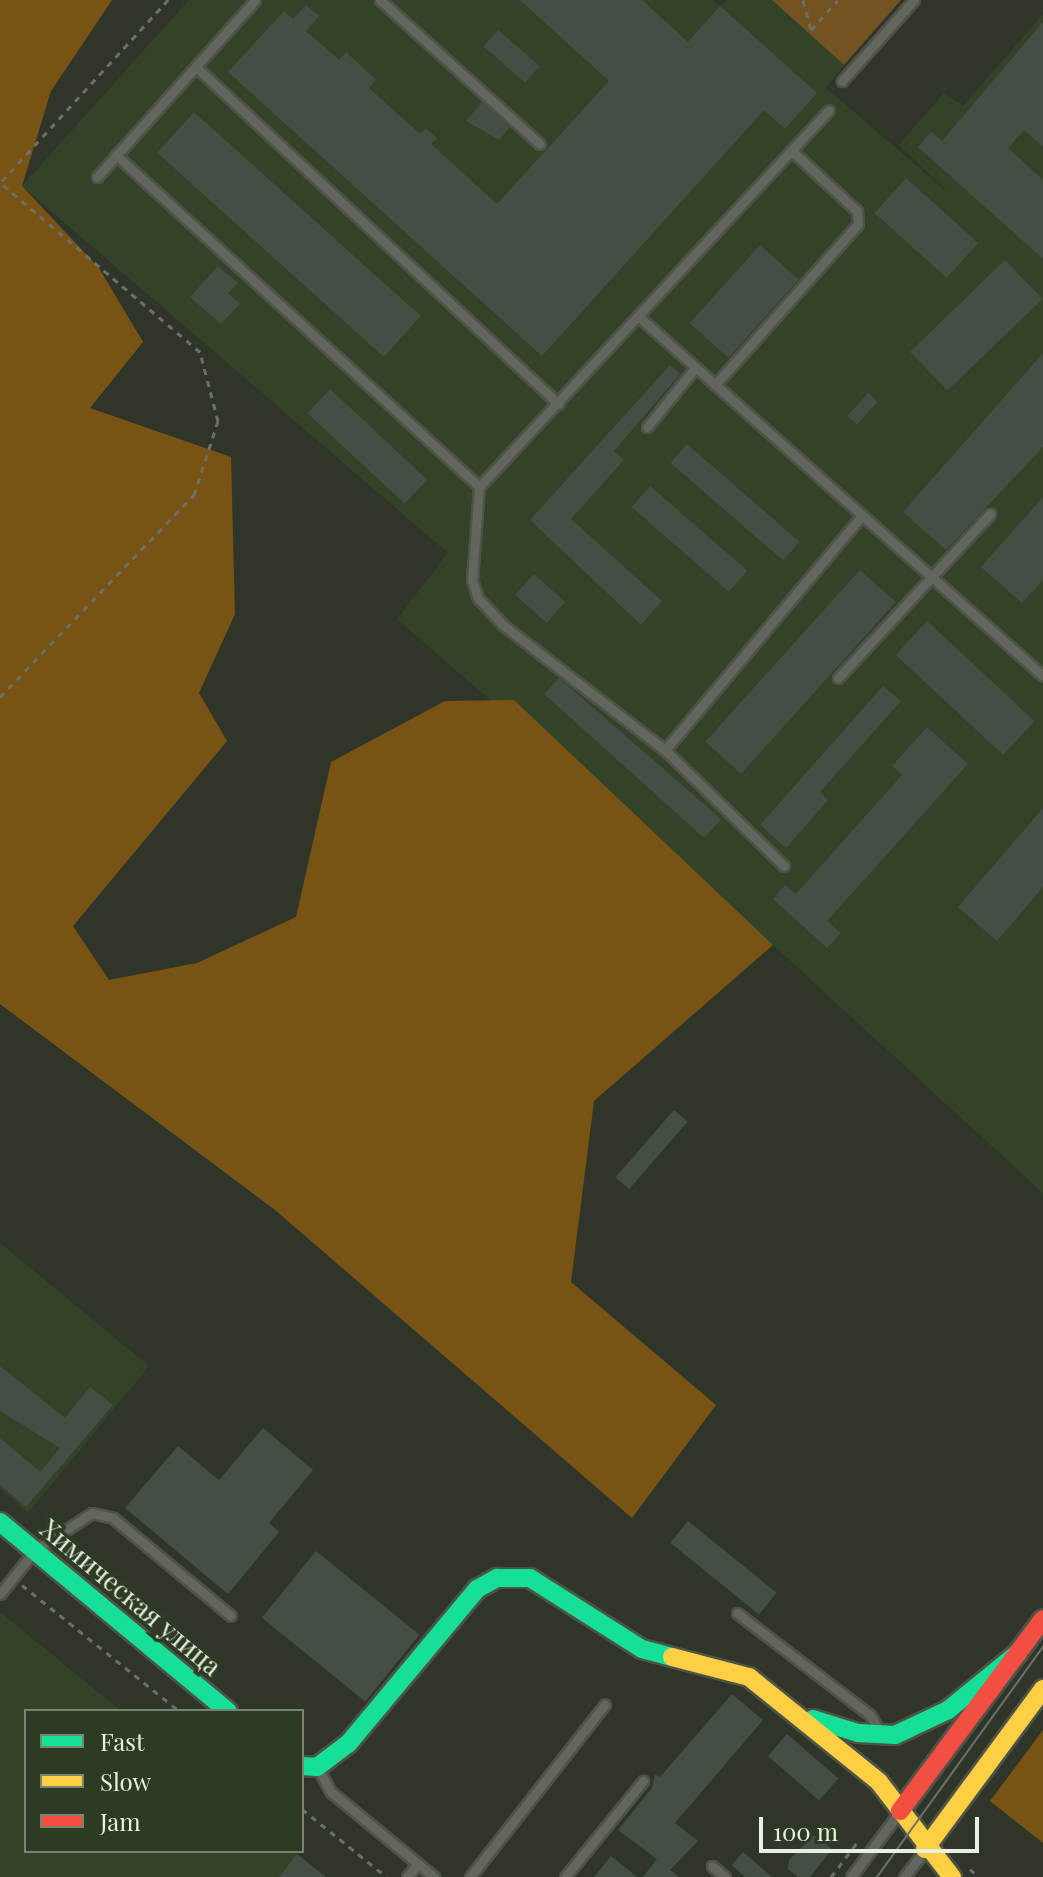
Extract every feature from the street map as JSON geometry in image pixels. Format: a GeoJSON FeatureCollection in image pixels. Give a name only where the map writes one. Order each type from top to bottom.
{"type":"FeatureCollection","features":[{"type":"Feature","properties":{"kind":"main road","name":"Химическая улица"},"geometry":{"type":"LineString","coordinates":[[0,1522],[221,1709]]}},
{"type":"Feature","properties":{"kind":"main road"},"geometry":{"type":"LineString","coordinates":[[310,1766],[348,1744],[459,1606],[477,1589],[514,1575],[546,1586],[619,1639],[749,1677],[862,1766],[900,1811],[925,1849],[952,1877]]}},
{"type":"Feature","properties":{"kind":"main road"},"geometry":{"type":"LineString","coordinates":[[900,1811],[1043,1619]]}},
{"type":"Feature","properties":{"kind":"main road"},"geometry":{"type":"LineString","coordinates":[[789,1709],[882,1736],[937,1718],[1018,1653]]}},
{"type":"Feature","properties":{"kind":"main road"},"geometry":{"type":"LineString","coordinates":[[925,1849],[1043,1689]]}},
{"type":"Feature","properties":{"kind":"lane"},"geometry":{"type":"LineString","coordinates":[[97,177],[255,0]]}},
{"type":"Feature","properties":{"kind":"lane"},"geometry":{"type":"LineString","coordinates":[[380,0],[540,144]]}},
{"type":"Feature","properties":{"kind":"lane"},"geometry":{"type":"LineString","coordinates":[[842,81],[914,0]]}},
{"type":"Feature","properties":{"kind":"lane"},"geometry":{"type":"LineString","coordinates":[[196,67],[559,404]]}},
{"type":"Feature","properties":{"kind":"lane"},"geometry":{"type":"LineString","coordinates":[[784,866],[665,750],[503,625],[478,598],[472,580],[479,487],[829,110]]}},
{"type":"Feature","properties":{"kind":"lane"},"geometry":{"type":"LineString","coordinates":[[715,385],[858,224],[857,211],[792,151]]}},
{"type":"Feature","properties":{"kind":"lane"},"geometry":{"type":"LineString","coordinates":[[116,155],[479,487]]}},
{"type":"Feature","properties":{"kind":"lane"},"geometry":{"type":"LineString","coordinates":[[639,317],[1043,676]]}},
{"type":"Feature","properties":{"kind":"lane"},"geometry":{"type":"LineString","coordinates":[[647,427],[695,368]]}},
{"type":"Feature","properties":{"kind":"lane"},"geometry":{"type":"LineString","coordinates":[[838,678],[990,514]]}},
{"type":"Feature","properties":{"kind":"lane"},"geometry":{"type":"LineString","coordinates":[[665,750],[862,515]]}},
{"type":"Feature","properties":{"kind":"lane"},"geometry":{"type":"LineString","coordinates":[[0,1594],[35,1550],[92,1513],[113,1518],[231,1616]]}},
{"type":"Feature","properties":{"kind":"lane"},"geometry":{"type":"LineString","coordinates":[[737,1613],[870,1715],[882,1736]]}},
{"type":"Feature","properties":{"kind":"lane"},"geometry":{"type":"LineString","coordinates":[[470,1877],[605,1704]]}},
{"type":"Feature","properties":{"kind":"lane"},"geometry":{"type":"LineString","coordinates":[[310,1766],[331,1792],[434,1877]]}},
{"type":"Feature","properties":{"kind":"lane"},"geometry":{"type":"LineString","coordinates":[[565,1877],[643,1781]]}},
{"type":"Feature","properties":{"kind":"lane"},"geometry":{"type":"LineString","coordinates":[[851,1877],[900,1811]]}},
{"type":"Feature","properties":{"kind":"lane"},"geometry":{"type":"LineString","coordinates":[[904,1877],[925,1849]]}},
{"type":"Feature","properties":{"kind":"lane"},"geometry":{"type":"LineString","coordinates":[[407,1877],[417,1865]]}},
{"type":"Feature","properties":{"kind":"lane"},"geometry":{"type":"LineString","coordinates":[[712,1866],[725,1877]]}},
{"type":"Feature","properties":{"kind":"path"},"geometry":{"type":"LineString","coordinates":[[0,697],[194,495],[218,421],[200,352],[0,184],[168,0]]}},
{"type":"Feature","properties":{"kind":"path"},"geometry":{"type":"LineString","coordinates":[[803,0],[811,30],[838,0]]}},
{"type":"Feature","properties":{"kind":"path"},"geometry":{"type":"LineString","coordinates":[[13,1578],[177,1709]]}},
{"type":"Feature","properties":{"kind":"path"},"geometry":{"type":"LineString","coordinates":[[304,1811],[387,1877]]}},
{"type":"Feature","properties":{"kind":"path"},"geometry":{"type":"LineString","coordinates":[[831,1877],[859,1840]]}},
{"type":"Feature","properties":{"kind":"shaded area"},"geometry":{"type":"Polygon","coordinates":[[[0,0],[112,0],[51,91],[22,186],[99,268],[143,342],[90,408],[231,457],[235,614],[199,693],[227,741],[73,926],[109,980],[197,963],[296,917],[331,762],[445,701],[514,700],[773,945],[594,1101],[571,1282],[716,1405],[632,1518],[275,1210],[0,1004],[0,0]]]}},
{"type":"Feature","properties":{"kind":"shaded area"},"geometry":{"type":"Polygon","coordinates":[[[189,0],[713,0],[720,6],[727,0],[772,0],[844,65],[826,88],[952,196],[899,145],[944,93],[963,106],[1043,14],[1043,1193],[773,945],[397,619],[448,553],[22,186],[189,0]]]}},
{"type":"Feature","properties":{"kind":"shaded area"},"geometry":{"type":"Polygon","coordinates":[[[772,0],[901,0],[844,65],[772,0]]]}},
{"type":"Feature","properties":{"kind":"shaded area"},"geometry":{"type":"Polygon","coordinates":[[[0,1243],[149,1366],[28,1513],[0,1489],[0,1243]]]}},
{"type":"Feature","properties":{"kind":"shaded area"},"geometry":{"type":"Polygon","coordinates":[[[0,1612],[119,1709],[24,1709],[24,1853],[297,1854],[279,1877],[0,1877],[0,1612]]]}},
{"type":"Feature","properties":{"kind":"shaded area"},"geometry":{"type":"Polygon","coordinates":[[[1043,1730],[1043,1843],[990,1801],[1043,1730]]]}},
{"type":"Feature","properties":{"kind":"building"},"geometry":{"type":"Polygon","coordinates":[[[520,0],[642,0],[688,42],[720,6],[817,93],[785,129],[764,110],[542,356],[228,72],[284,11],[293,19],[306,5],[319,16],[306,31],[339,60],[346,52],[376,80],[369,88],[420,134],[426,128],[437,138],[431,144],[497,204],[609,81],[520,0]]]}},
{"type":"Feature","properties":{"kind":"building"},"geometry":{"type":"Polygon","coordinates":[[[1043,22],[1043,147],[1024,130],[1008,148],[1043,180],[1043,259],[918,147],[931,132],[942,141],[1043,22]]]}},
{"type":"Feature","properties":{"kind":"building"},"geometry":{"type":"Polygon","coordinates":[[[498,30],[540,66],[525,83],[484,47],[498,30]]]}},
{"type":"Feature","properties":{"kind":"building"},"geometry":{"type":"Polygon","coordinates":[[[482,102],[510,127],[499,140],[466,121],[482,102]]]}},
{"type":"Feature","properties":{"kind":"building"},"geometry":{"type":"Polygon","coordinates":[[[194,112],[421,316],[384,357],[157,153],[194,112]]]}},
{"type":"Feature","properties":{"kind":"building"},"geometry":{"type":"Polygon","coordinates":[[[906,178],[978,243],[947,278],[875,213],[906,178]]]}},
{"type":"Feature","properties":{"kind":"building"},"geometry":{"type":"Polygon","coordinates":[[[760,245],[799,280],[728,358],[690,323],[760,245]]]}},
{"type":"Feature","properties":{"kind":"building"},"geometry":{"type":"Polygon","coordinates":[[[1005,260],[1043,299],[948,391],[910,352],[1005,260]]]}},
{"type":"Feature","properties":{"kind":"building"},"geometry":{"type":"Polygon","coordinates":[[[218,266],[238,283],[228,293],[240,304],[221,324],[190,297],[218,266]]]}},
{"type":"Feature","properties":{"kind":"building"},"geometry":{"type":"Polygon","coordinates":[[[1043,353],[1043,447],[946,550],[903,512],[1043,353]]]}},
{"type":"Feature","properties":{"kind":"building"},"geometry":{"type":"Polygon","coordinates":[[[670,365],[680,374],[614,451],[624,460],[571,519],[662,601],[641,625],[530,520],[670,365]]]}},
{"type":"Feature","properties":{"kind":"building"},"geometry":{"type":"Polygon","coordinates":[[[330,389],[427,480],[405,504],[307,413],[330,389]]]}},
{"type":"Feature","properties":{"kind":"building"},"geometry":{"type":"Polygon","coordinates":[[[868,393],[878,402],[857,425],[847,416],[868,393]]]}},
{"type":"Feature","properties":{"kind":"building"},"geometry":{"type":"Polygon","coordinates":[[[687,444],[799,542],[783,561],[671,463],[687,444]]]}},
{"type":"Feature","properties":{"kind":"building"},"geometry":{"type":"Polygon","coordinates":[[[650,486],[747,571],[729,592],[632,507],[650,486]]]}},
{"type":"Feature","properties":{"kind":"building"},"geometry":{"type":"Polygon","coordinates":[[[1043,497],[1043,580],[1022,603],[981,567],[1043,497]]]}},
{"type":"Feature","properties":{"kind":"building"},"geometry":{"type":"Polygon","coordinates":[[[860,570],[896,602],[741,774],[705,742],[860,570]]]}},
{"type":"Feature","properties":{"kind":"building"},"geometry":{"type":"Polygon","coordinates":[[[534,574],[565,602],[546,623],[515,595],[534,574]]]}},
{"type":"Feature","properties":{"kind":"building"},"geometry":{"type":"Polygon","coordinates":[[[927,621],[1035,721],[1003,755],[896,655],[927,621]]]}},
{"type":"Feature","properties":{"kind":"building"},"geometry":{"type":"Polygon","coordinates":[[[559,678],[721,819],[704,838],[544,694],[559,678]]]}},
{"type":"Feature","properties":{"kind":"building"},"geometry":{"type":"Polygon","coordinates":[[[883,686],[901,701],[820,792],[828,800],[786,848],[760,825],[883,686]]]}},
{"type":"Feature","properties":{"kind":"building"},"geometry":{"type":"Polygon","coordinates":[[[927,727],[968,764],[827,921],[841,933],[827,948],[773,899],[785,885],[796,894],[902,775],[892,766],[927,727]]]}},
{"type":"Feature","properties":{"kind":"building"},"geometry":{"type":"Polygon","coordinates":[[[1043,808],[1043,887],[997,941],[958,907],[1043,808]]]}},
{"type":"Feature","properties":{"kind":"building"},"geometry":{"type":"Polygon","coordinates":[[[674,1110],[688,1122],[629,1189],[616,1177],[674,1110]]]}},
{"type":"Feature","properties":{"kind":"building"},"geometry":{"type":"Polygon","coordinates":[[[0,1366],[65,1418],[90,1387],[113,1405],[26,1507],[0,1485],[0,1438],[40,1472],[60,1448],[0,1411],[0,1366]]]}},
{"type":"Feature","properties":{"kind":"building"},"geometry":{"type":"Polygon","coordinates":[[[263,1428],[313,1470],[269,1523],[279,1532],[228,1594],[125,1508],[178,1446],[219,1480],[263,1428]]]}},
{"type":"Feature","properties":{"kind":"building"},"geometry":{"type":"Polygon","coordinates":[[[688,1521],[777,1593],[759,1615],[670,1543],[688,1521]]]}},
{"type":"Feature","properties":{"kind":"building"},"geometry":{"type":"Polygon","coordinates":[[[316,1551],[419,1635],[365,1702],[262,1618],[316,1551]]]}},
{"type":"Feature","properties":{"kind":"building"},"geometry":{"type":"Polygon","coordinates":[[[732,1694],[763,1720],[675,1823],[698,1841],[670,1870],[679,1877],[643,1877],[657,1859],[618,1830],[652,1788],[655,1774],[660,1777],[732,1694]]]}},
{"type":"Feature","properties":{"kind":"building"},"geometry":{"type":"Polygon","coordinates":[[[787,1734],[838,1779],[819,1800],[768,1756],[787,1734]]]}},
{"type":"Feature","properties":{"kind":"building"},"geometry":{"type":"Polygon","coordinates":[[[814,1835],[832,1849],[810,1877],[798,1877],[788,1869],[789,1860],[814,1835]]]}},
{"type":"Feature","properties":{"kind":"building"},"geometry":{"type":"Polygon","coordinates":[[[743,1852],[772,1877],[745,1877],[732,1865],[743,1852]]]}},
{"type":"Feature","properties":{"kind":"building"},"geometry":{"type":"Polygon","coordinates":[[[297,1854],[326,1877],[279,1877],[297,1854]]]}},
{"type":"Feature","properties":{"kind":"building"},"geometry":{"type":"Polygon","coordinates":[[[611,1856],[637,1877],[594,1877],[611,1856]]]}},
{"type":"Feature","properties":{"kind":"tram line"},"geometry":{"type":"LineString","coordinates":[[877,1877],[1043,1647]]}},
{"type":"Feature","properties":{"kind":"traffic: fast"},"geometry":{"type":"LineString","coordinates":[[0,1522],[226,1709]]}},
{"type":"Feature","properties":{"kind":"traffic: fast"},"geometry":{"type":"LineString","coordinates":[[304,1766],[317,1767],[348,1744],[477,1589],[497,1578],[530,1578],[642,1649],[672,1657]]}},
{"type":"Feature","properties":{"kind":"traffic: fast"},"geometry":{"type":"LineString","coordinates":[[813,1719],[858,1733],[895,1735],[948,1710],[1018,1653]]}},
{"type":"Feature","properties":{"kind":"traffic: slow"},"geometry":{"type":"LineString","coordinates":[[672,1657],[749,1677],[879,1782],[952,1877]]}},
{"type":"Feature","properties":{"kind":"traffic: slow"},"geometry":{"type":"LineString","coordinates":[[925,1849],[1043,1689]]}},
{"type":"Feature","properties":{"kind":"traffic: jam"},"geometry":{"type":"LineString","coordinates":[[900,1811],[1043,1619]]}}]}
